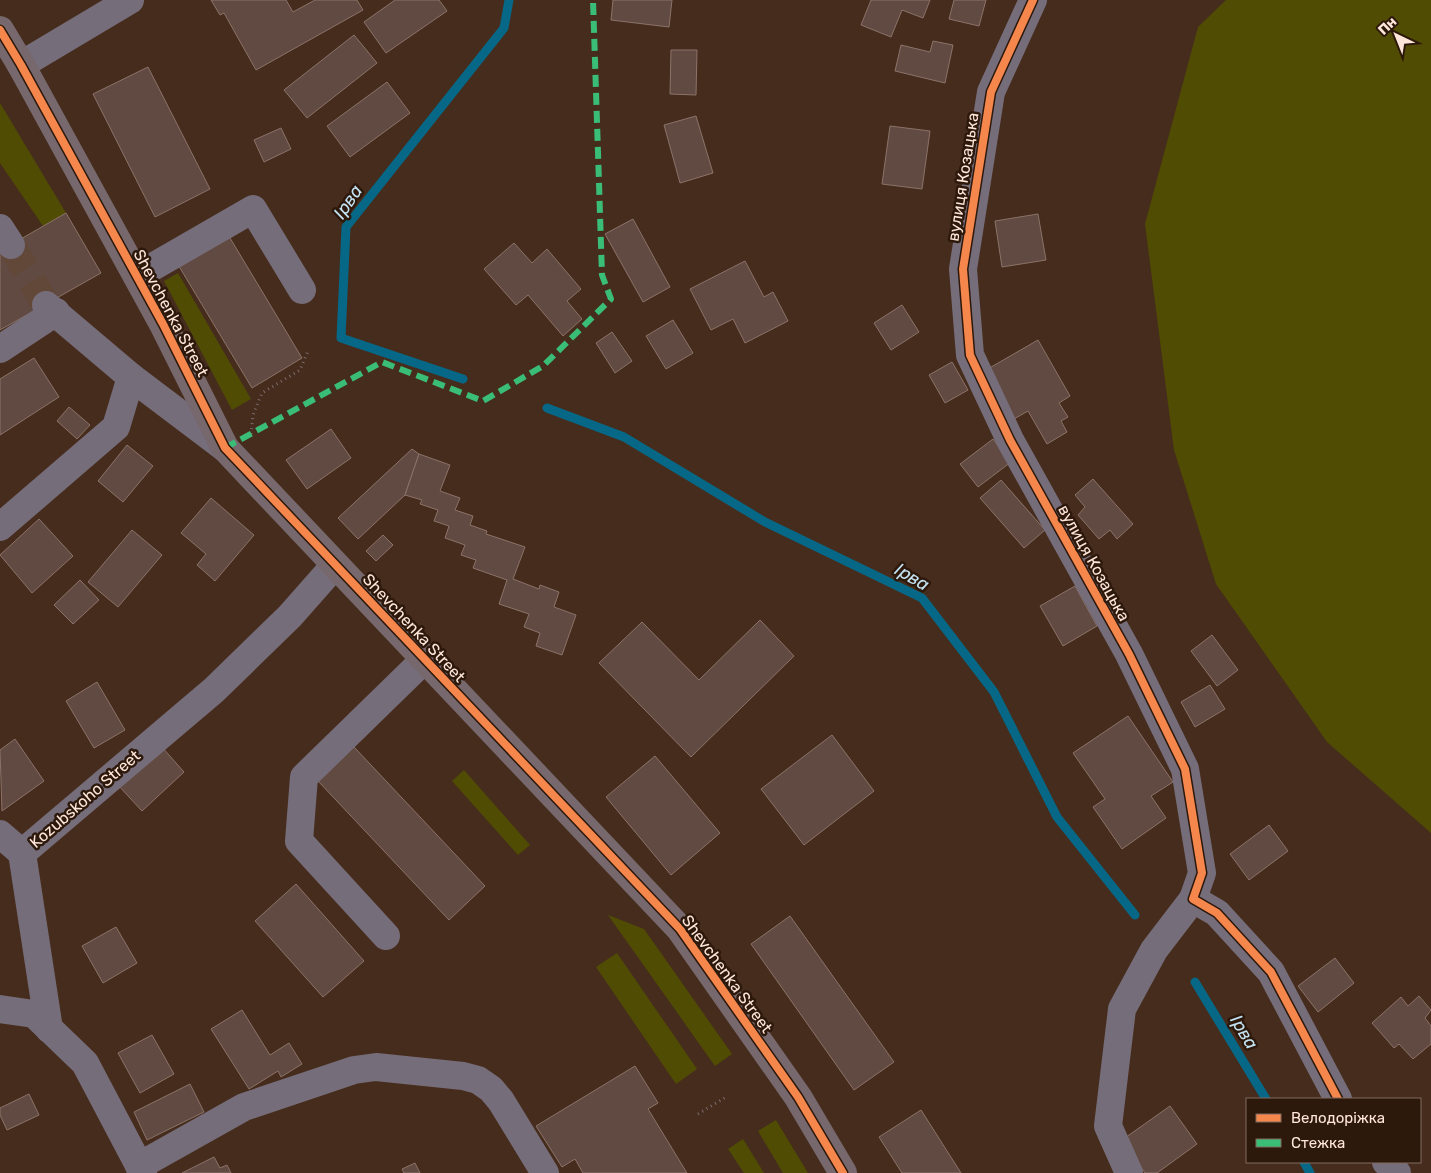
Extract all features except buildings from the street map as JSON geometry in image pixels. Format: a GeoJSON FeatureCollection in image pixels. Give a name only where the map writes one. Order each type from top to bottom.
{"type":"FeatureCollection","features":[{"type":"Feature","properties":{"kind":"main road","name":"Shevchenka Street"},"geometry":{"type":"LineString","coordinates":[[0,30],[22,65],[136,276],[225,448],[680,928],[798,1097],[843,1173]]}},
{"type":"Feature","properties":{"kind":"street"},"geometry":{"type":"LineString","coordinates":[[22,65],[130,0]]}},
{"type":"Feature","properties":{"kind":"street","name":"вулиця Козацька"},"geometry":{"type":"LineString","coordinates":[[1033,0],[991,92],[963,269],[970,355],[1010,440],[1129,654],[1185,769],[1202,873],[1193,899],[1154,950],[1122,1009],[1108,1126],[1128,1173]]}},
{"type":"Feature","properties":{"kind":"street"},"geometry":{"type":"LineString","coordinates":[[136,276],[253,209],[302,290]]}},
{"type":"Feature","properties":{"kind":"street"},"geometry":{"type":"LineString","coordinates":[[0,349],[51,308],[131,378],[225,448]]}},
{"type":"Feature","properties":{"kind":"street"},"geometry":{"type":"LineString","coordinates":[[0,527],[116,427],[131,378]]}},
{"type":"Feature","properties":{"kind":"street","name":"Kozubskoho Street"},"geometry":{"type":"LineString","coordinates":[[49,1029],[22,853],[214,690],[290,616],[335,564]]}},
{"type":"Feature","properties":{"kind":"street"},"geometry":{"type":"LineString","coordinates":[[386,936],[299,841],[304,776],[425,659]]}},
{"type":"Feature","properties":{"kind":"street"},"geometry":{"type":"LineString","coordinates":[[0,834],[22,853]]}},
{"type":"Feature","properties":{"kind":"street"},"geometry":{"type":"LineString","coordinates":[[1193,899],[1217,913],[1271,972],[1337,1098]]}},
{"type":"Feature","properties":{"kind":"street"},"geometry":{"type":"LineString","coordinates":[[0,1009],[34,1014],[85,1063],[141,1169],[244,1107],[354,1070],[376,1067],[463,1076],[478,1080],[491,1089],[501,1101],[545,1173]]}},
{"type":"Feature","properties":{"kind":"street"},"geometry":{"type":"LineString","coordinates":[[1387,1163],[1397,1173]]}},
{"type":"Feature","properties":{"kind":"path"},"geometry":{"type":"LineString","coordinates":[[251,434],[254,415],[262,393],[300,370],[308,351]]}},
{"type":"Feature","properties":{"kind":"path"},"geometry":{"type":"LineString","coordinates":[[698,1114],[726,1097]]}},
{"type":"Feature","properties":{"kind":"shaded area"},"geometry":{"type":"Polygon","coordinates":[[[1226,0],[1431,0],[1431,833],[1327,742],[1216,584],[1174,450],[1145,224],[1198,27],[1226,0]]]}},
{"type":"Feature","properties":{"kind":"shaded area"},"geometry":{"type":"Polygon","coordinates":[[[0,103],[66,213],[43,226],[0,163],[0,103]]]}},
{"type":"Feature","properties":{"kind":"shaded area"},"geometry":{"type":"Polygon","coordinates":[[[178,273],[251,399],[232,410],[164,281],[178,273]]]}},
{"type":"Feature","properties":{"kind":"shaded area"},"geometry":{"type":"Polygon","coordinates":[[[464,770],[530,845],[518,855],[452,781],[464,770]]]}},
{"type":"Feature","properties":{"kind":"shaded area"},"geometry":{"type":"Polygon","coordinates":[[[608,915],[644,929],[732,1054],[715,1066],[608,915]]]}},
{"type":"Feature","properties":{"kind":"shaded area"},"geometry":{"type":"Polygon","coordinates":[[[617,953],[697,1069],[676,1084],[596,967],[617,953]]]}},
{"type":"Feature","properties":{"kind":"shaded area"},"geometry":{"type":"Polygon","coordinates":[[[776,1120],[808,1173],[783,1173],[758,1131],[776,1120]]]}},
{"type":"Feature","properties":{"kind":"shaded area"},"geometry":{"type":"Polygon","coordinates":[[[743,1139],[764,1173],[744,1173],[728,1149],[743,1139]]]}},
{"type":"Feature","properties":{"kind":"waterway","name":"Ірва"},"geometry":{"type":"LineString","coordinates":[[463,379],[341,338],[346,227],[504,28],[509,0]]}},
{"type":"Feature","properties":{"kind":"waterway","name":"Ірва"},"geometry":{"type":"LineString","coordinates":[[547,408],[624,437],[765,522],[922,598],[994,692],[1057,817],[1135,915]]}},
{"type":"Feature","properties":{"kind":"waterway","name":"Ірва"},"geometry":{"type":"LineString","coordinates":[[1195,982],[1265,1098]]}},
{"type":"Feature","properties":{"kind":"waterway","name":"Ірва"},"geometry":{"type":"LineString","coordinates":[[1305,1163],[1310,1173]]}},
{"type":"Feature","properties":{"kind":"tunnel"},"geometry":{"type":"LineString","coordinates":[[11,245],[46,305]]}},
{"type":"Feature","properties":{"kind":"marked path"},"geometry":{"type":"LineString","coordinates":[[225,448],[382,362],[483,401],[543,366],[611,299],[602,275],[593,0]]}},
{"type":"Feature","properties":{"kind":"cycle path"},"geometry":{"type":"LineString","coordinates":[[1033,0],[991,92],[963,269],[970,355],[1010,440],[1129,654],[1185,769],[1202,873],[1193,899],[1217,913],[1271,972],[1337,1098]]}},
{"type":"Feature","properties":{"kind":"cycle path"},"geometry":{"type":"LineString","coordinates":[[0,30],[163,324],[225,448],[680,929],[798,1097],[843,1173]]}}]}
